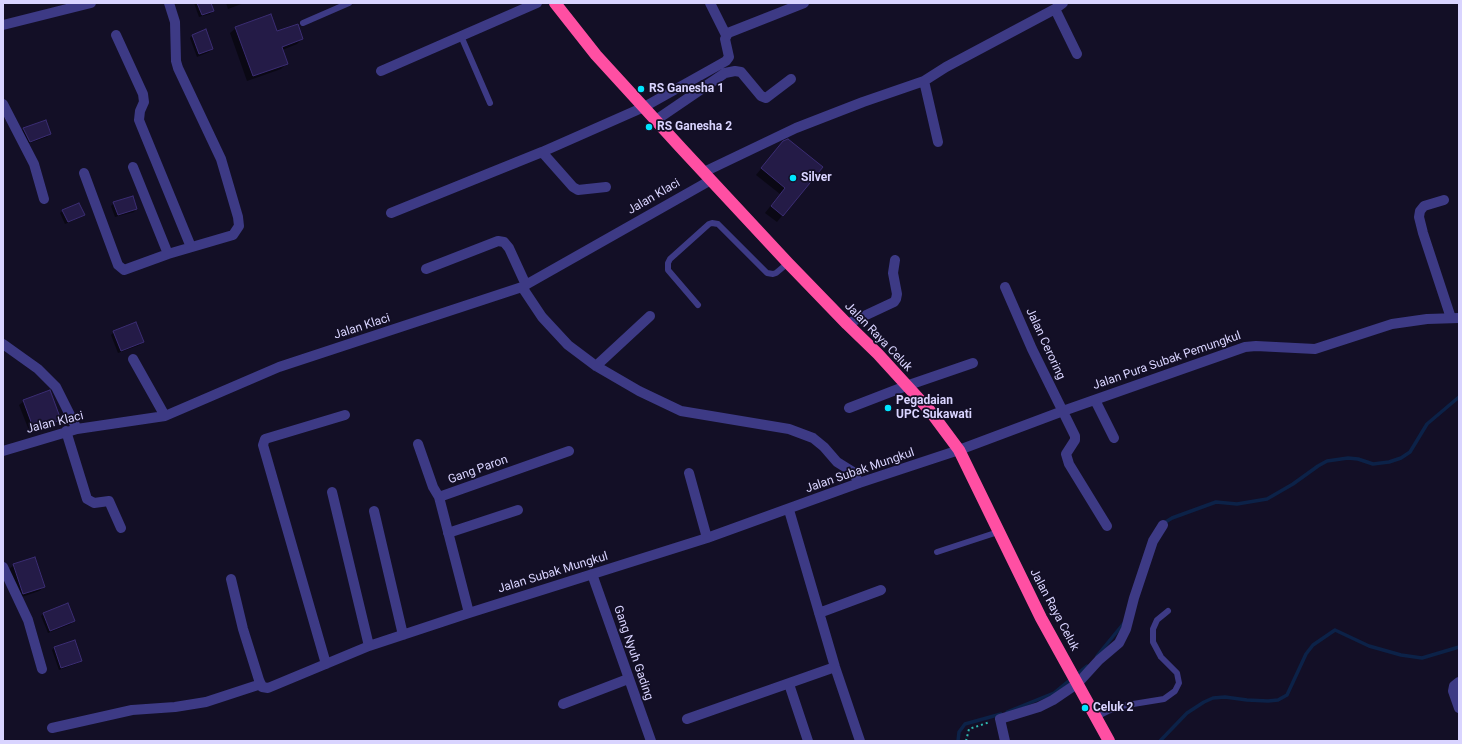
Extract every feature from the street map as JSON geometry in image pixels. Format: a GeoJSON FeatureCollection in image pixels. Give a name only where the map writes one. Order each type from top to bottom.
{"type":"FeatureCollection","features":[{"type":"Feature","properties":{"kind":"highway","name":"Jalan Raya Celuk"},"geometry":{"type":"LineString","coordinates":[[559,4],[596,55],[644,107],[661,118],[707,176],[788,264],[878,354],[930,411],[959,450],[1041,618],[1109,741]]}},
{"type":"Feature","properties":{"kind":"street"},"geometry":{"type":"LineString","coordinates":[[3,25],[90,3]]}},
{"type":"Feature","properties":{"kind":"street"},"geometry":{"type":"LineString","coordinates":[[84,173],[118,265],[121,269],[127,270],[168,254],[233,235],[238,226],[239,222],[221,159],[178,68],[176,61],[175,22],[169,3]]}},
{"type":"Feature","properties":{"kind":"street"},"geometry":{"type":"LineString","coordinates":[[381,72],[537,3]]}},
{"type":"Feature","properties":{"kind":"street"},"geometry":{"type":"LineString","coordinates":[[391,213],[542,152],[644,107],[726,61],[729,54],[725,39],[726,35],[710,3]]}},
{"type":"Feature","properties":{"kind":"street"},"geometry":{"type":"LineString","coordinates":[[726,35],[804,3]]}},
{"type":"Feature","properties":{"kind":"street"},"geometry":{"type":"LineString","coordinates":[[1059,6],[1077,54]]}},
{"type":"Feature","properties":{"kind":"street","name":"Jalan Klaci"},"geometry":{"type":"LineString","coordinates":[[3,451],[77,428],[165,416],[279,367],[524,286],[707,176],[796,128],[863,102],[924,81],[968,55],[1059,6]]}},
{"type":"Feature","properties":{"kind":"street"},"geometry":{"type":"LineString","coordinates":[[116,35],[143,94],[144,102],[140,111],[140,125],[192,247]]}},
{"type":"Feature","properties":{"kind":"street"},"geometry":{"type":"LineString","coordinates":[[661,118],[725,73],[734,71],[741,72],[762,96],[766,98],[791,79]]}},
{"type":"Feature","properties":{"kind":"street"},"geometry":{"type":"LineString","coordinates":[[924,81],[938,142]]}},
{"type":"Feature","properties":{"kind":"street"},"geometry":{"type":"LineString","coordinates":[[3,104],[29,152],[44,199]]}},
{"type":"Feature","properties":{"kind":"street"},"geometry":{"type":"LineString","coordinates":[[542,152],[573,187],[578,190],[606,187]]}},
{"type":"Feature","properties":{"kind":"street"},"geometry":{"type":"LineString","coordinates":[[133,167],[168,254]]}},
{"type":"Feature","properties":{"kind":"street"},"geometry":{"type":"LineString","coordinates":[[1444,200],[1424,206],[1420,211],[1419,217],[1423,234],[1455,318]]}},
{"type":"Feature","properties":{"kind":"street"},"geometry":{"type":"LineString","coordinates":[[426,269],[498,241],[504,242],[509,248],[524,286],[548,322],[568,344],[596,366],[639,391],[681,411],[789,429],[813,438],[824,447],[837,462],[853,472],[859,483]]}},
{"type":"Feature","properties":{"kind":"street"},"geometry":{"type":"LineString","coordinates":[[847,324],[894,302],[897,294],[893,273],[895,260]]}},
{"type":"Feature","properties":{"kind":"street","name":"Jalan Ceroring"},"geometry":{"type":"LineString","coordinates":[[1005,287],[1032,349],[1063,411],[1075,440],[1066,454],[1068,464],[1107,526]]}},
{"type":"Feature","properties":{"kind":"street"},"geometry":{"type":"LineString","coordinates":[[596,366],[650,316]]}},
{"type":"Feature","properties":{"kind":"street","name":"Jalan Pura Subak Pemungkul"},"geometry":{"type":"LineString","coordinates":[[959,450],[1063,411],[1245,347],[1256,346],[1315,349],[1392,324],[1427,319],[1455,318]]}},
{"type":"Feature","properties":{"kind":"street"},"geometry":{"type":"LineString","coordinates":[[3,344],[38,369],[56,387],[77,428]]}},
{"type":"Feature","properties":{"kind":"street"},"geometry":{"type":"LineString","coordinates":[[133,359],[165,416]]}},
{"type":"Feature","properties":{"kind":"street"},"geometry":{"type":"LineString","coordinates":[[849,408],[972,363]]}},
{"type":"Feature","properties":{"kind":"street"},"geometry":{"type":"LineString","coordinates":[[1095,400],[1114,438]]}},
{"type":"Feature","properties":{"kind":"street"},"geometry":{"type":"LineString","coordinates":[[326,664],[263,445],[265,439],[345,415]]}},
{"type":"Feature","properties":{"kind":"street"},"geometry":{"type":"LineString","coordinates":[[66,431],[87,499],[94,503],[109,501],[121,528]]}},
{"type":"Feature","properties":{"kind":"street"},"geometry":{"type":"LineString","coordinates":[[418,444],[433,487],[439,497]]}},
{"type":"Feature","properties":{"kind":"street","name":"Jalan Subak Mungkul"},"geometry":{"type":"LineString","coordinates":[[52,728],[132,710],[176,707],[206,702],[260,684],[264,688],[268,688],[369,646],[707,538],[788,510],[859,483],[959,450]]}},
{"type":"Feature","properties":{"kind":"street","name":"Gang Paron"},"geometry":{"type":"LineString","coordinates":[[469,613],[439,497],[569,451]]}},
{"type":"Feature","properties":{"kind":"street"},"geometry":{"type":"LineString","coordinates":[[689,473],[707,538]]}},
{"type":"Feature","properties":{"kind":"street"},"geometry":{"type":"LineString","coordinates":[[332,492],[369,646]]}},
{"type":"Feature","properties":{"kind":"street"},"geometry":{"type":"LineString","coordinates":[[448,533],[518,510]]}},
{"type":"Feature","properties":{"kind":"street"},"geometry":{"type":"LineString","coordinates":[[788,510],[835,667],[860,741]]}},
{"type":"Feature","properties":{"kind":"street"},"geometry":{"type":"LineString","coordinates":[[374,511],[403,635]]}},
{"type":"Feature","properties":{"kind":"street"},"geometry":{"type":"LineString","coordinates":[[1006,741],[1000,719],[1039,707],[1053,700],[1075,679],[1119,643],[1124,634],[1153,541],[1163,525]]}},
{"type":"Feature","properties":{"kind":"street"},"geometry":{"type":"LineString","coordinates":[[3,567],[28,620],[42,669]]}},
{"type":"Feature","properties":{"kind":"street","name":"Gang Nyuh Gading"},"geometry":{"type":"LineString","coordinates":[[592,574],[651,741]]}},
{"type":"Feature","properties":{"kind":"street"},"geometry":{"type":"LineString","coordinates":[[231,579],[243,629],[260,684]]}},
{"type":"Feature","properties":{"kind":"street"},"geometry":{"type":"LineString","coordinates":[[820,613],[881,590]]}},
{"type":"Feature","properties":{"kind":"street"},"geometry":{"type":"LineString","coordinates":[[687,718],[790,684],[835,667]]}},
{"type":"Feature","properties":{"kind":"street"},"geometry":{"type":"LineString","coordinates":[[563,704],[628,679]]}},
{"type":"Feature","properties":{"kind":"street"},"geometry":{"type":"LineString","coordinates":[[790,684],[808,741]]}},
{"type":"Feature","properties":{"kind":"street"},"geometry":{"type":"LineString","coordinates":[[1456,685],[1453,695],[1459,708]]}},
{"type":"Feature","properties":{"kind":"lane"},"geometry":{"type":"LineString","coordinates":[[303,23],[349,3]]}},
{"type":"Feature","properties":{"kind":"lane"},"geometry":{"type":"LineString","coordinates":[[461,36],[490,103]]}},
{"type":"Feature","properties":{"kind":"lane"},"geometry":{"type":"LineString","coordinates":[[698,306],[668,270],[668,264],[670,259],[709,224],[718,224],[767,273],[776,273],[788,264]]}},
{"type":"Feature","properties":{"kind":"lane"},"geometry":{"type":"LineString","coordinates":[[937,552],[998,532]]}},
{"type":"Feature","properties":{"kind":"lane"},"geometry":{"type":"LineString","coordinates":[[1096,717],[1108,711],[1127,705],[1164,699],[1175,691],[1179,683],[1178,673],[1161,657],[1153,642],[1152,629],[1157,620],[1168,611]]}},
{"type":"Feature","properties":{"kind":"path"},"geometry":{"type":"LineString","coordinates":[[966,741],[967,732],[972,727],[1000,719]]}},
{"type":"Feature","properties":{"kind":"building"},"geometry":{"type":"Polygon","coordinates":[[[197,3],[211,3],[214,11],[202,15],[197,3]]]}},
{"type":"Feature","properties":{"kind":"building"},"geometry":{"type":"Polygon","coordinates":[[[271,14],[277,31],[298,24],[303,39],[282,47],[288,64],[253,76],[235,27],[271,14]]]}},
{"type":"Feature","properties":{"kind":"building"},"geometry":{"type":"Polygon","coordinates":[[[206,29],[213,49],[199,54],[192,35],[206,29]]]}},
{"type":"Feature","properties":{"kind":"building"},"geometry":{"type":"Polygon","coordinates":[[[46,120],[51,134],[30,142],[23,128],[46,120]]]}},
{"type":"Feature","properties":{"kind":"building","name":"Silver"},"geometry":{"type":"Polygon","coordinates":[[[788,139],[823,167],[783,216],[771,206],[785,188],[761,168],[783,141],[788,139]]]}},
{"type":"Feature","properties":{"kind":"building"},"geometry":{"type":"Polygon","coordinates":[[[133,196],[137,209],[118,215],[113,202],[133,196]]]}},
{"type":"Feature","properties":{"kind":"building"},"geometry":{"type":"Polygon","coordinates":[[[79,203],[85,215],[68,222],[62,210],[79,203]]]}},
{"type":"Feature","properties":{"kind":"building"},"geometry":{"type":"Polygon","coordinates":[[[136,322],[144,342],[121,351],[113,331],[136,322]]]}},
{"type":"Feature","properties":{"kind":"building"},"geometry":{"type":"Polygon","coordinates":[[[50,390],[61,420],[34,430],[23,400],[50,390]]]}},
{"type":"Feature","properties":{"kind":"building"},"geometry":{"type":"Polygon","coordinates":[[[35,557],[45,587],[23,594],[13,564],[35,557]]]}},
{"type":"Feature","properties":{"kind":"building"},"geometry":{"type":"Polygon","coordinates":[[[68,603],[75,621],[50,631],[43,613],[68,603]]]}},
{"type":"Feature","properties":{"kind":"building"},"geometry":{"type":"Polygon","coordinates":[[[75,640],[82,661],[61,668],[54,647],[75,640]]]}},
{"type":"Feature","properties":{"kind":"waterway"},"geometry":{"type":"LineString","coordinates":[[1164,523],[1172,518],[1216,502],[1237,504],[1267,499],[1293,484],[1327,461],[1348,458],[1358,459],[1373,464],[1389,462],[1401,458],[1410,452],[1427,424],[1459,397]]}},
{"type":"Feature","properties":{"kind":"waterway"},"geometry":{"type":"LineString","coordinates":[[1097,656],[1124,623]]}},
{"type":"Feature","properties":{"kind":"waterway"},"geometry":{"type":"LineString","coordinates":[[1160,741],[1187,713],[1213,698],[1225,697],[1268,701],[1278,700],[1287,695],[1306,654],[1313,645],[1335,630],[1369,646],[1401,655],[1422,658],[1459,647]]}},
{"type":"Feature","properties":{"kind":"waterway"},"geometry":{"type":"LineString","coordinates":[[1007,712],[1054,693],[1087,666]]}},
{"type":"Feature","properties":{"kind":"waterway"},"geometry":{"type":"LineString","coordinates":[[958,741],[959,732],[965,724],[1001,714]]}},
{"type":"Feature","properties":{"kind":"place","name":"RS Ganesha 1"},"geometry":{"type":"Point","coordinates":[641,89]}},
{"type":"Feature","properties":{"kind":"place","name":"RS Ganesha 2"},"geometry":{"type":"Point","coordinates":[649,127]}},
{"type":"Feature","properties":{"kind":"place","name":"Silver"},"geometry":{"type":"Point","coordinates":[793,178]}},
{"type":"Feature","properties":{"kind":"place","name":"Pegadaian UPC Sukawati"},"geometry":{"type":"Point","coordinates":[888,408]}},
{"type":"Feature","properties":{"kind":"place","name":"Celuk 2"},"geometry":{"type":"Point","coordinates":[1085,708]}}]}
